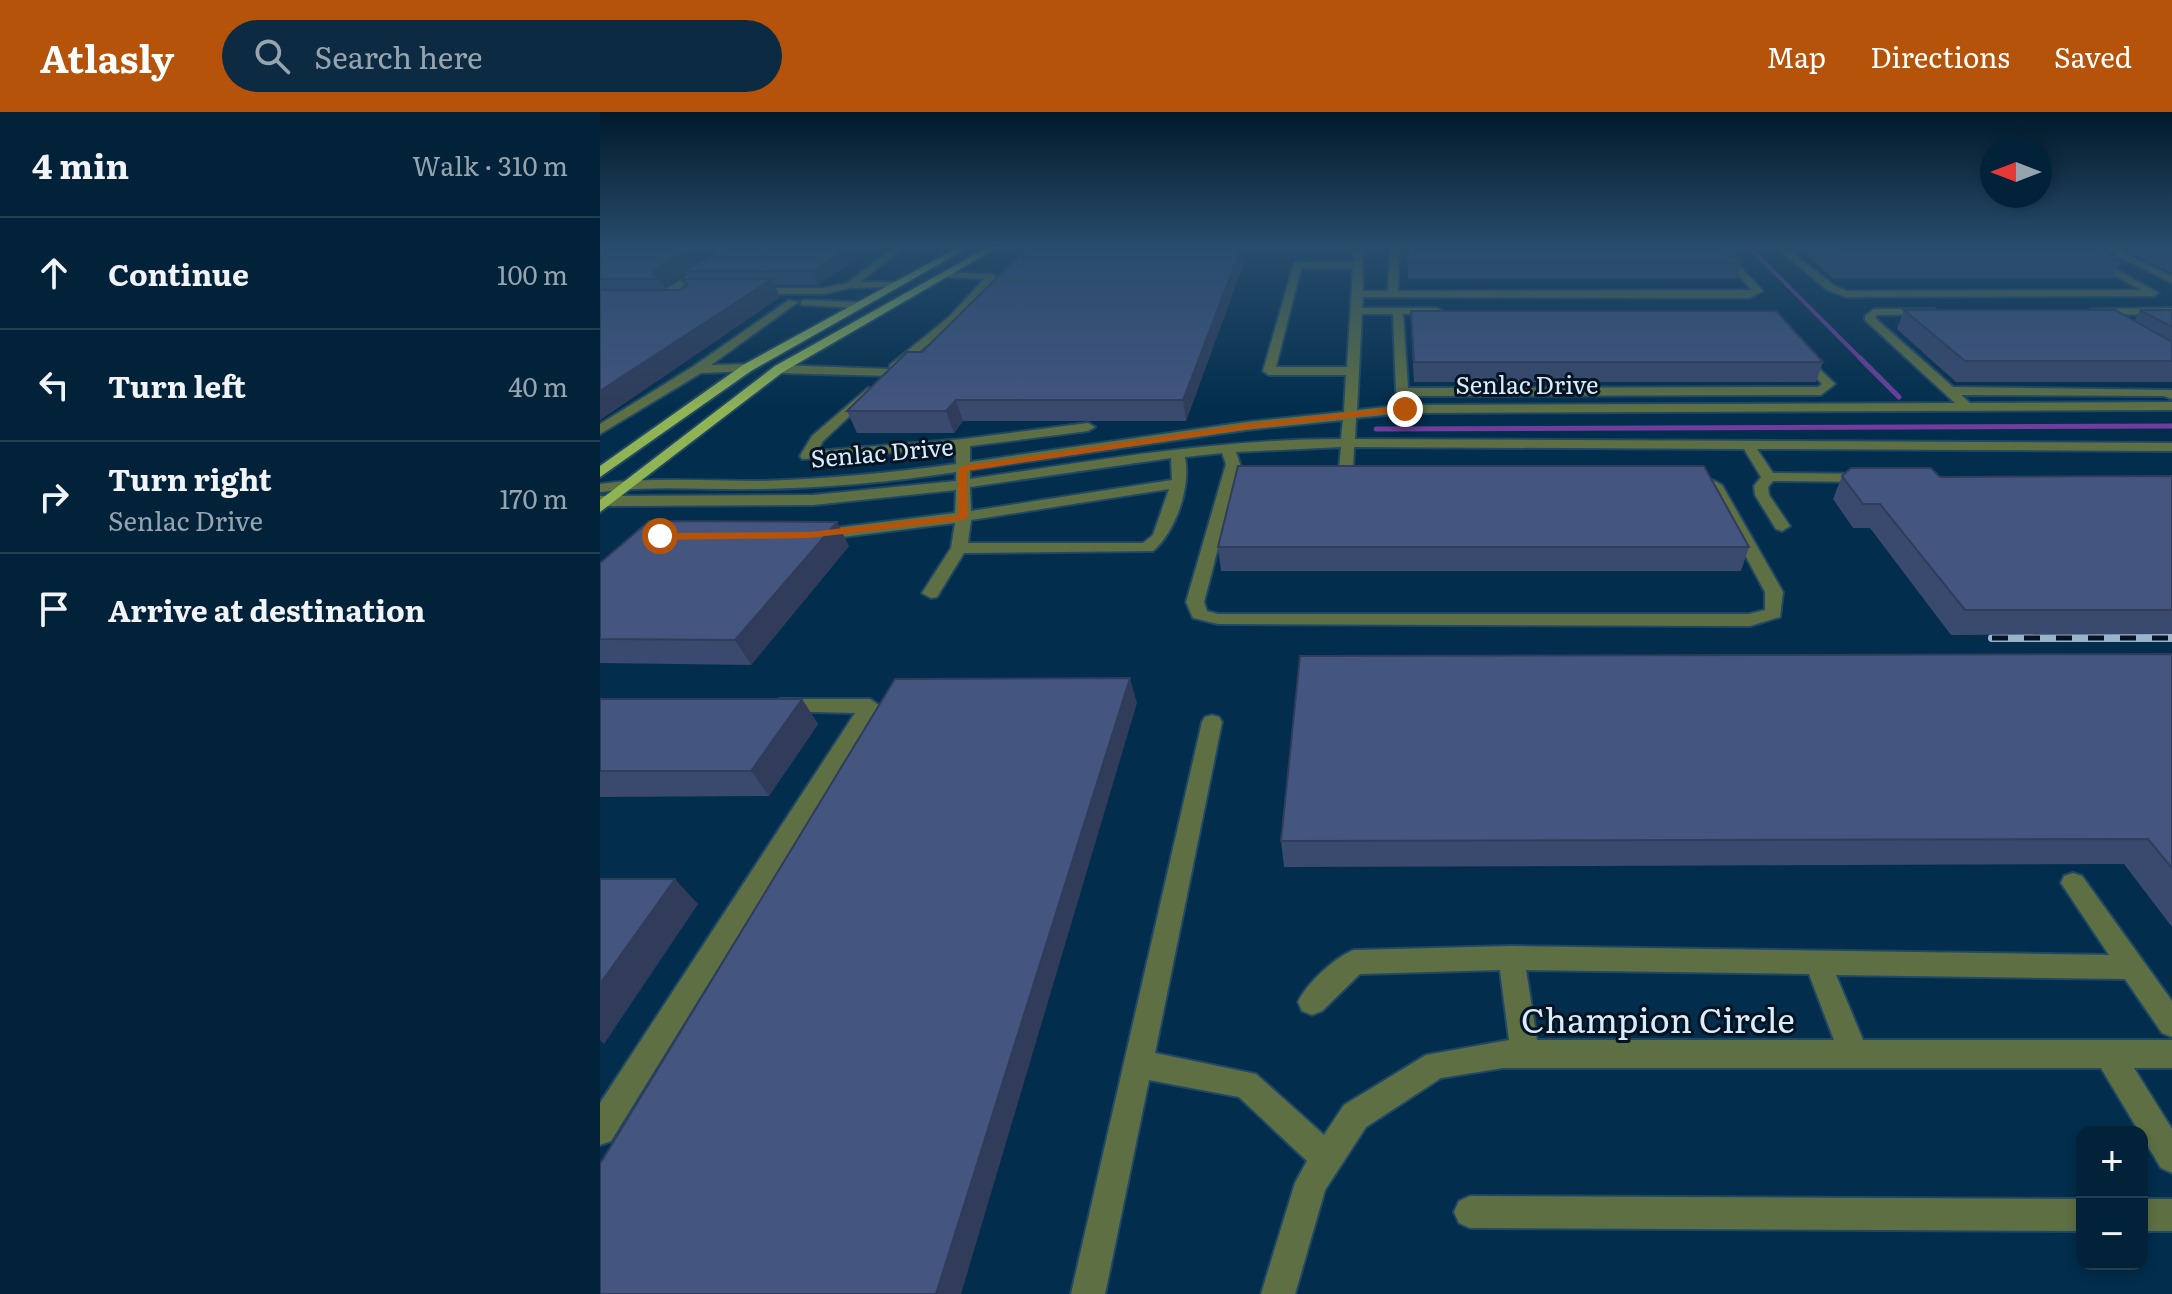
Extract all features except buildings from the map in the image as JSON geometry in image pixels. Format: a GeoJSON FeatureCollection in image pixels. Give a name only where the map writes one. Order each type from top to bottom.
{"type":"FeatureCollection","features":[{"type":"Feature","properties":{"kind":"main road"},"geometry":{"type":"LineString","coordinates":[[600,473],[747,368],[864,301]]}},
{"type":"Feature","properties":{"kind":"main road"},"geometry":{"type":"LineString","coordinates":[[601,500],[630,484],[779,369],[898,301]]}},
{"type":"Feature","properties":{"kind":"main road"},"geometry":{"type":"LineString","coordinates":[[747,368],[779,369]]}},
{"type":"Feature","properties":{"kind":"street"},"geometry":{"type":"LineString","coordinates":[[970,301],[817,439],[807,456],[963,443],[1088,427]]}},
{"type":"Feature","properties":{"kind":"street"},"geometry":{"type":"LineString","coordinates":[[1287,301],[1269,371],[1353,371]]}},
{"type":"Feature","properties":{"kind":"street"},"geometry":{"type":"LineString","coordinates":[[1347,470],[1358,301]]}},
{"type":"Feature","properties":{"kind":"street"},"geometry":{"type":"LineString","coordinates":[[659,302],[704,302]]}},
{"type":"Feature","properties":{"kind":"street"},"geometry":{"type":"LineString","coordinates":[[749,302],[857,305]]}},
{"type":"Feature","properties":{"kind":"street"},"geometry":{"type":"LineString","coordinates":[[600,430],[698,369],[793,302]]}},
{"type":"Feature","properties":{"kind":"street"},"geometry":{"type":"LineString","coordinates":[[1357,311],[1445,311]]}},
{"type":"Feature","properties":{"kind":"street"},"geometry":{"type":"LineString","coordinates":[[1398,311],[1402,392],[1821,391],[1855,406]]}},
{"type":"Feature","properties":{"kind":"street"},"geometry":{"type":"LineString","coordinates":[[1950,311],[1874,312],[1869,318],[1966,406]]}},
{"type":"Feature","properties":{"kind":"street"},"geometry":{"type":"LineString","coordinates":[[2111,326],[2087,312],[2172,311]]}},
{"type":"Feature","properties":{"kind":"street"},"geometry":{"type":"LineString","coordinates":[[1797,349],[1829,384],[1821,391]]}},
{"type":"Feature","properties":{"kind":"street"},"geometry":{"type":"LineString","coordinates":[[698,369],[747,368]]}},
{"type":"Feature","properties":{"kind":"street"},"geometry":{"type":"LineString","coordinates":[[779,369],[889,373]]}},
{"type":"Feature","properties":{"kind":"street"},"geometry":{"type":"LineString","coordinates":[[1949,391],[2167,392],[2172,395]]}},
{"type":"Feature","properties":{"kind":"street"},"geometry":{"type":"LineString","coordinates":[[1480,392],[1480,407]]}},
{"type":"Feature","properties":{"kind":"street","name":"Senlac Drive"},"geometry":{"type":"LineString","coordinates":[[601,500],[813,500],[1246,426],[1351,414],[1480,407],[2172,406]]}},
{"type":"Feature","properties":{"kind":"street"},"geometry":{"type":"LineString","coordinates":[[931,593],[959,548],[963,517],[963,443]]}},
{"type":"Feature","properties":{"kind":"street","name":"Senlac Drive"},"geometry":{"type":"LineString","coordinates":[[630,484],[762,485],[963,476],[1227,448],[1347,443],[1605,452],[1749,447],[2172,447]]}},
{"type":"Feature","properties":{"kind":"street"},"geometry":{"type":"LineString","coordinates":[[1749,447],[1769,477]]}},
{"type":"Feature","properties":{"kind":"street"},"geometry":{"type":"LineString","coordinates":[[1227,448],[1239,470],[1195,602],[1199,614],[1218,619],[1750,620],[1774,613],[1774,592],[1715,485],[1682,471]]}},
{"type":"Feature","properties":{"kind":"street"},"geometry":{"type":"LineString","coordinates":[[959,548],[1147,548],[1160,537],[1178,483],[1182,469],[1177,453]]}},
{"type":"Feature","properties":{"kind":"street"},"geometry":{"type":"LineString","coordinates":[[1782,526],[1762,495],[1761,486],[1769,477],[1877,478]]}},
{"type":"Feature","properties":{"kind":"street"},"geometry":{"type":"LineString","coordinates":[[797,535],[869,530],[1178,483]]}},
{"type":"Feature","properties":{"kind":"street"},"geometry":{"type":"LineString","coordinates":[[600,1130],[611,1096],[870,706],[759,706]]}},
{"type":"Feature","properties":{"kind":"street"},"geometry":{"type":"LineString","coordinates":[[1088,1294],[1212,722]]}},
{"type":"Feature","properties":{"kind":"street"},"geometry":{"type":"LineString","coordinates":[[2073,883],[2172,1024]]}},
{"type":"Feature","properties":{"kind":"street"},"geometry":{"type":"LineString","coordinates":[[1312,1002],[1354,962],[1511,958],[2132,967]]}},
{"type":"Feature","properties":{"kind":"street"},"geometry":{"type":"LineString","coordinates":[[1511,958],[1525,1054]]}},
{"type":"Feature","properties":{"kind":"street"},"geometry":{"type":"LineString","coordinates":[[1818,962],[1854,1054]]}},
{"type":"Feature","properties":{"kind":"street","name":"Champion Circle"},"geometry":{"type":"LineString","coordinates":[[1278,1294],[1311,1183],[1355,1116],[1436,1065],[1503,1054],[2172,1054]]}},
{"type":"Feature","properties":{"kind":"street"},"geometry":{"type":"LineString","coordinates":[[2110,1056],[2172,1157]]}},
{"type":"Feature","properties":{"kind":"street"},"geometry":{"type":"LineString","coordinates":[[1138,1064],[1246,1084],[1327,1159]]}},
{"type":"Feature","properties":{"kind":"street"},"geometry":{"type":"LineString","coordinates":[[1470,1212],[2076,1215]]}},
{"type":"Feature","properties":{"kind":"street"},"geometry":{"type":"LineString","coordinates":[[2148,1215],[2172,1215]]}},
{"type":"Feature","properties":{"kind":"waterway"},"geometry":{"type":"LineString","coordinates":[[1803,301],[1899,397]]}},
{"type":"Feature","properties":{"kind":"waterway"},"geometry":{"type":"LineString","coordinates":[[1376,429],[2172,426]]}},
{"type":"Feature","properties":{"kind":"railway"},"geometry":{"type":"LineString","coordinates":[[1992,638],[2172,638]]}},
{"type":"Feature","properties":{"kind":"route"},"geometry":{"type":"LineString","coordinates":[[660,536],[809,535],[963,517],[962,469],[1246,426],[1405,409]]}}]}
